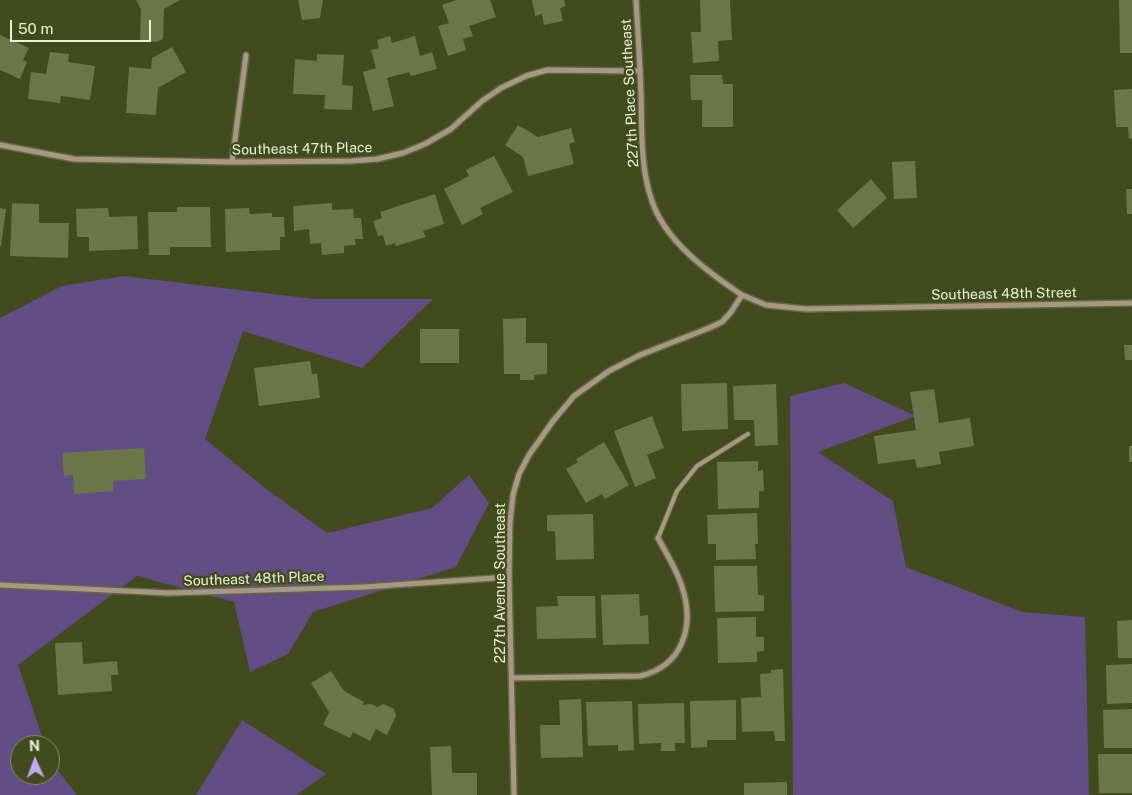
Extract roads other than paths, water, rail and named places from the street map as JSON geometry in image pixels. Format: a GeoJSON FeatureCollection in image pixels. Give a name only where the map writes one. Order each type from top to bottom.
{"type":"FeatureCollection","features":[{"type":"Feature","properties":{"kind":"street","name":"227th Place Southeast"},"geometry":{"type":"LineString","coordinates":[[636,0],[642,137],[645,174],[652,202],[665,226],[687,253],[742,295]]}},
{"type":"Feature","properties":{"kind":"street"},"geometry":{"type":"LineString","coordinates":[[232,162],[246,55]]}},
{"type":"Feature","properties":{"kind":"street","name":"Southeast 47th Place"},"geometry":{"type":"LineString","coordinates":[[0,146],[74,159],[232,162],[377,159],[403,153],[425,144],[451,129],[482,101],[501,88],[526,76],[547,70],[640,71]]}},
{"type":"Feature","properties":{"kind":"street","name":"Southeast 48th Street"},"geometry":{"type":"LineString","coordinates":[[742,295],[766,305],[787,308],[1132,303]]}},
{"type":"Feature","properties":{"kind":"street","name":"227th Avenue Southeast"},"geometry":{"type":"LineString","coordinates":[[514,795],[509,577],[510,522],[513,495],[519,474],[529,455],[553,421],[574,396],[609,371],[640,355],[722,322],[742,295]]}},
{"type":"Feature","properties":{"kind":"street"},"geometry":{"type":"LineString","coordinates":[[512,678],[640,676],[653,673],[672,660],[680,648],[684,634],[687,622],[686,607],[677,573],[658,538]]}},
{"type":"Feature","properties":{"kind":"street","name":"Southeast 48th Place"},"geometry":{"type":"LineString","coordinates":[[0,585],[168,593],[364,586],[509,577]]}},
{"type":"Feature","properties":{"kind":"lane"},"geometry":{"type":"LineString","coordinates":[[658,538],[677,491],[697,466],[748,434]]}}]}
